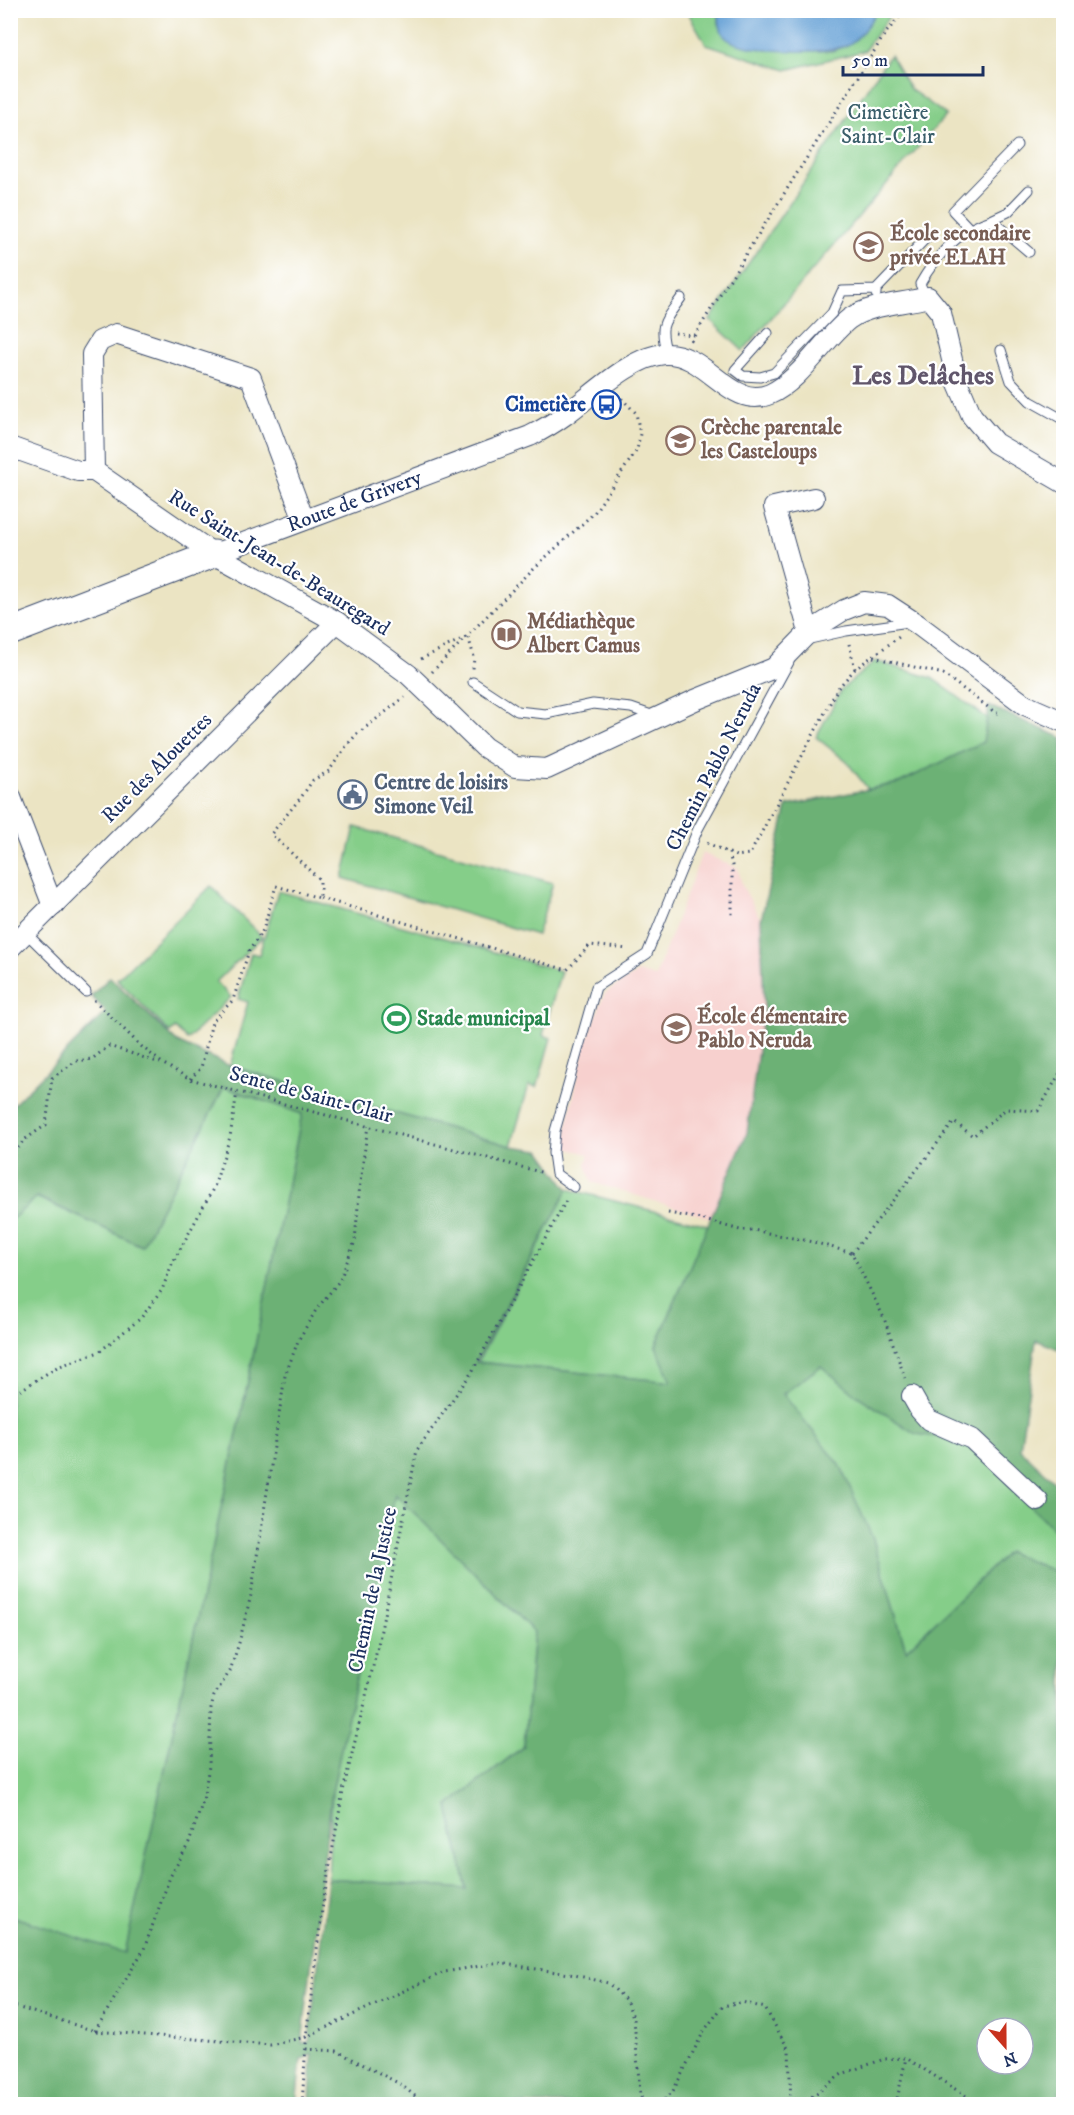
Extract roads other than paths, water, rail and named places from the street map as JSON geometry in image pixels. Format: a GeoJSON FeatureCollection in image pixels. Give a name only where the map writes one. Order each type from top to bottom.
{"type":"FeatureCollection","features":[{"type":"Feature","properties":{"kind":"street"},"geometry":{"type":"LineString","coordinates":[[676,355],[701,366],[731,391],[750,397],[769,395],[784,387],[850,319],[876,299],[928,297],[941,313],[957,381],[972,416],[995,443],[1064,483]]}},
{"type":"Feature","properties":{"kind":"street"},"geometry":{"type":"LineString","coordinates":[[94,471],[92,354],[100,341],[116,334],[251,378],[304,520]]}},
{"type":"Feature","properties":{"kind":"street","name":"Route de Grivery"},"geometry":{"type":"LineString","coordinates":[[10,632],[530,436],[567,415],[635,364],[650,357],[676,355]]}},
{"type":"Feature","properties":{"kind":"street","name":"Rue Saint-Jean-de-Beauregard"},"geometry":{"type":"LineString","coordinates":[[10,447],[78,471],[94,471],[214,554],[337,622],[406,672],[484,747],[515,767],[547,769],[695,700],[774,668],[804,639],[844,610],[864,602],[888,605],[1025,705],[1064,722]]}},
{"type":"Feature","properties":{"kind":"street"},"geometry":{"type":"LineString","coordinates":[[804,639],[774,507],[814,498]]}},
{"type":"Feature","properties":{"kind":"street","name":"Rue des Alouettes"},"geometry":{"type":"LineString","coordinates":[[10,948],[337,622]]}},
{"type":"Feature","properties":{"kind":"street"},"geometry":{"type":"LineString","coordinates":[[10,795],[53,906]]}},
{"type":"Feature","properties":{"kind":"street"},"geometry":{"type":"LineString","coordinates":[[912,1396],[920,1410],[929,1419],[972,1439],[1038,1501]]}},
{"type":"Feature","properties":{"kind":"lane"},"geometry":{"type":"LineString","coordinates":[[970,229],[952,211],[1017,145]]}},
{"type":"Feature","properties":{"kind":"lane"},"geometry":{"type":"LineString","coordinates":[[926,297],[920,284],[930,267],[958,237],[1008,212],[1029,190]]}},
{"type":"Feature","properties":{"kind":"lane"},"geometry":{"type":"LineString","coordinates":[[991,220],[1029,252]]}},
{"type":"Feature","properties":{"kind":"lane"},"geometry":{"type":"LineString","coordinates":[[768,333],[735,370],[743,376],[760,377],[774,373],[832,313],[842,291],[876,299],[931,233]]}},
{"type":"Feature","properties":{"kind":"lane"},"geometry":{"type":"LineString","coordinates":[[676,355],[661,335],[664,322],[681,298]]}},
{"type":"Feature","properties":{"kind":"lane"},"geometry":{"type":"LineString","coordinates":[[1001,350],[1011,381],[1030,401],[1064,420]]}},
{"type":"Feature","properties":{"kind":"lane","name":"Chemin Pablo Neruda"},"geometry":{"type":"LineString","coordinates":[[574,1187],[556,1174],[553,1153],[555,1131],[596,987],[647,954],[694,838],[804,639]]}},
{"type":"Feature","properties":{"kind":"lane"},"geometry":{"type":"LineString","coordinates":[[473,682],[517,711],[546,714],[593,704],[631,708],[659,717]]}},
{"type":"Feature","properties":{"kind":"lane"},"geometry":{"type":"LineString","coordinates":[[26,933],[86,992]]}},
{"type":"Feature","properties":{"kind":"water"},"geometry":{"type":"Polygon","coordinates":[[[719,10],[877,11],[860,35],[847,45],[822,50],[784,51],[747,46],[725,37],[719,21],[719,10]]]}},
{"type":"Feature","properties":{"kind":"place","name":"École secondaire privée ELAH"},"geometry":{"type":"Point","coordinates":[869,246]}},
{"type":"Feature","properties":{"kind":"place","name":"Cimetière"},"geometry":{"type":"Point","coordinates":[607,405]}},
{"type":"Feature","properties":{"kind":"place","name":"Crèche parentale les Casteloups"},"geometry":{"type":"Point","coordinates":[680,440]}},
{"type":"Feature","properties":{"kind":"place","name":"Médiathèque Albert Camus"},"geometry":{"type":"Point","coordinates":[506,634]}},
{"type":"Feature","properties":{"kind":"place","name":"Centre de loisirs Simone Veil"},"geometry":{"type":"Point","coordinates":[353,795]}},
{"type":"Feature","properties":{"kind":"place","name":"Stade municipal"},"geometry":{"type":"Point","coordinates":[396,1019]}},
{"type":"Feature","properties":{"kind":"place","name":"École élémentaire Pablo Neruda"},"geometry":{"type":"Point","coordinates":[676,1029]}},
{"type":"Feature","properties":{"kind":"district","name":"Les Delâches"},"geometry":{"type":"Point","coordinates":[923,376]}},
{"type":"Feature","properties":{"kind":"park label","name":"Cimetière Saint-Clair"},"geometry":{"type":"Point","coordinates":[888,125]}}]}
